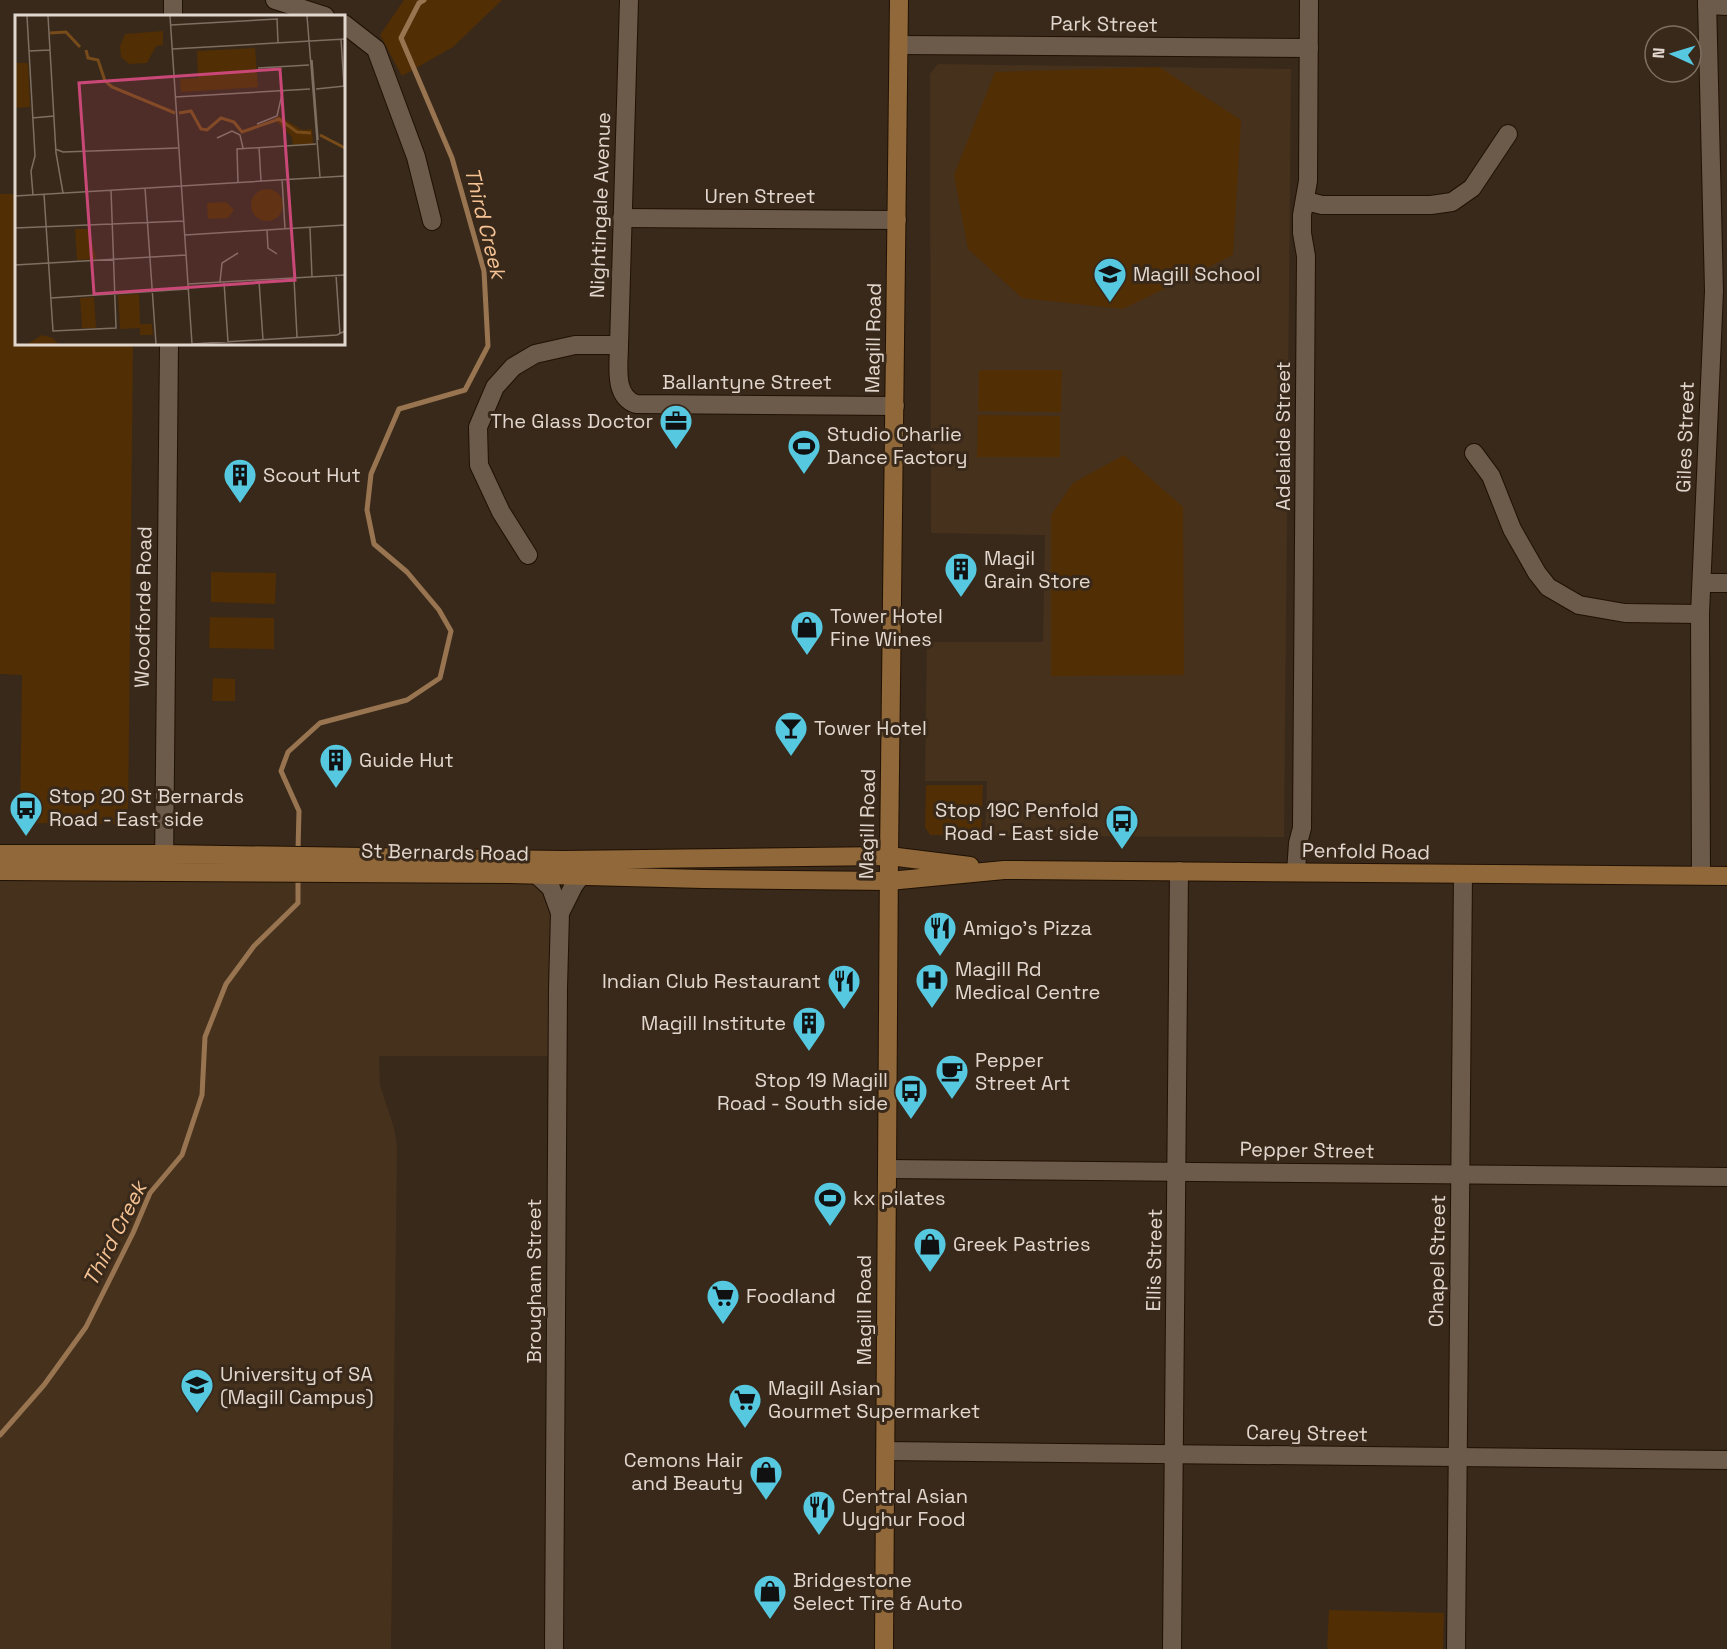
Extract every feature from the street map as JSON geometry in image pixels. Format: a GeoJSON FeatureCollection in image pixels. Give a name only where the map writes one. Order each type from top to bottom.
{"type":"FeatureCollection","features":[{"type":"Feature","properties":{"kind":"main road","name":"Magill Road"},"geometry":{"type":"LineString","coordinates":[[884,1649],[889,856],[899,0]]}},
{"type":"Feature","properties":{"kind":"main road","name":"St Bernards Road"},"geometry":{"type":"LineString","coordinates":[[0,854],[245,864],[889,856]]}},
{"type":"Feature","properties":{"kind":"main road","name":"Penfold Road"},"geometry":{"type":"LineString","coordinates":[[889,856],[1004,870]]}},
{"type":"Feature","properties":{"kind":"main road","name":"St Bernards Road"},"geometry":{"type":"LineString","coordinates":[[0,871],[163,862]]}},
{"type":"Feature","properties":{"kind":"main road","name":"St Bernards Road"},"geometry":{"type":"LineString","coordinates":[[270,864],[537,875],[889,881]]}},
{"type":"Feature","properties":{"kind":"main road","name":"Penfold Road"},"geometry":{"type":"LineString","coordinates":[[889,881],[1004,870],[1727,876]]}},
{"type":"Feature","properties":{"kind":"street"},"geometry":{"type":"LineString","coordinates":[[274,0],[322,15]]}},
{"type":"Feature","properties":{"kind":"street","name":"Nightingale Avenue"},"geometry":{"type":"LineString","coordinates":[[629,0],[619,345],[620,384],[628,402],[636,404]]}},
{"type":"Feature","properties":{"kind":"street","name":"Adelaide Street"},"geometry":{"type":"LineString","coordinates":[[1296,872],[1298,843],[1302,828],[1306,256],[1302,215],[1308,181],[1309,0]]}},
{"type":"Feature","properties":{"kind":"street"},"geometry":{"type":"LineString","coordinates":[[1707,3],[1727,6]]}},
{"type":"Feature","properties":{"kind":"street","name":"Giles Street"},"geometry":{"type":"LineString","coordinates":[[1701,875],[1700,614],[1720,291],[1707,3]]}},
{"type":"Feature","properties":{"kind":"street"},"geometry":{"type":"LineString","coordinates":[[345,25],[376,49],[416,157],[432,221]]}},
{"type":"Feature","properties":{"kind":"street","name":"Park Street"},"geometry":{"type":"LineString","coordinates":[[899,45],[1309,48]]}},
{"type":"Feature","properties":{"kind":"street"},"geometry":{"type":"LineString","coordinates":[[1306,201],[1322,205],[1431,205],[1452,202],[1472,188],[1508,134]]}},
{"type":"Feature","properties":{"kind":"street","name":"Uren Street"},"geometry":{"type":"LineString","coordinates":[[622,218],[897,220]]}},
{"type":"Feature","properties":{"kind":"street","name":"Woodforde Road"},"geometry":{"type":"LineString","coordinates":[[163,862],[169,345]]}},
{"type":"Feature","properties":{"kind":"street"},"geometry":{"type":"LineString","coordinates":[[528,555],[501,512],[479,465],[478,427],[486,407],[495,387],[513,367],[535,354],[575,345],[619,345]]}},
{"type":"Feature","properties":{"kind":"street","name":"Ballantyne Street"},"geometry":{"type":"LineString","coordinates":[[636,404],[895,406]]}},
{"type":"Feature","properties":{"kind":"street"},"geometry":{"type":"LineString","coordinates":[[1474,453],[1491,476],[1512,529],[1536,573],[1548,587],[1579,605],[1625,613],[1700,614]]}},
{"type":"Feature","properties":{"kind":"street"},"geometry":{"type":"LineString","coordinates":[[1702,583],[1727,583]]}},
{"type":"Feature","properties":{"kind":"street","name":"Ellis Street"},"geometry":{"type":"LineString","coordinates":[[1172,1649],[1179,871]]}},
{"type":"Feature","properties":{"kind":"street","name":"Chapel Street"},"geometry":{"type":"LineString","coordinates":[[1456,1649],[1463,874]]}},
{"type":"Feature","properties":{"kind":"street","name":"Brougham Street"},"geometry":{"type":"LineString","coordinates":[[537,875],[551,888],[560,913],[554,1649]]}},
{"type":"Feature","properties":{"kind":"street","name":"Brougham Street"},"geometry":{"type":"LineString","coordinates":[[560,913],[581,876]]}},
{"type":"Feature","properties":{"kind":"street","name":"Pepper Street"},"geometry":{"type":"LineString","coordinates":[[887,1168],[1727,1177]]}},
{"type":"Feature","properties":{"kind":"street","name":"Carey Street"},"geometry":{"type":"LineString","coordinates":[[886,1451],[1727,1460]]}},
{"type":"Feature","properties":{"kind":"shaded area"},"geometry":{"type":"Polygon","coordinates":[[[404,0],[502,0],[453,47],[402,76],[380,35],[404,0]]]}},
{"type":"Feature","properties":{"kind":"shaded area","name":"Magill School"},"geometry":{"type":"Polygon","coordinates":[[[938,64],[1291,69],[1284,837],[985,836],[987,781],[925,781],[927,642],[1043,642],[1045,535],[931,533],[930,74],[938,64]]]}},
{"type":"Feature","properties":{"kind":"shaded area"},"geometry":{"type":"Polygon","coordinates":[[[1159,67],[1241,120],[1233,255],[1123,309],[1022,298],[968,249],[954,175],[995,72],[1159,67]]]}},
{"type":"Feature","properties":{"kind":"shaded area"},"geometry":{"type":"Polygon","coordinates":[[[0,194],[15,194],[15,345],[133,345],[128,824],[20,823],[22,675],[0,674],[0,194]]]}},
{"type":"Feature","properties":{"kind":"shaded area"},"geometry":{"type":"Polygon","coordinates":[[[979,370],[1062,370],[1061,412],[978,411],[979,370]]]}},
{"type":"Feature","properties":{"kind":"shaded area"},"geometry":{"type":"Polygon","coordinates":[[[978,415],[1060,416],[1060,457],[977,457],[978,415]]]}},
{"type":"Feature","properties":{"kind":"shaded area"},"geometry":{"type":"Polygon","coordinates":[[[1124,455],[1183,507],[1184,675],[1051,676],[1051,515],[1073,483],[1124,455]]]}},
{"type":"Feature","properties":{"kind":"shaded area"},"geometry":{"type":"Polygon","coordinates":[[[211,572],[276,573],[275,604],[211,602],[211,572]]]}},
{"type":"Feature","properties":{"kind":"shaded area"},"geometry":{"type":"Polygon","coordinates":[[[210,617],[274,618],[274,649],[209,648],[210,617]]]}},
{"type":"Feature","properties":{"kind":"shaded area"},"geometry":{"type":"Polygon","coordinates":[[[213,678],[235,679],[235,701],[212,701],[213,678]]]}},
{"type":"Feature","properties":{"kind":"shaded area"},"geometry":{"type":"Polygon","coordinates":[[[926,785],[983,785],[981,835],[930,835],[925,827],[926,785]]]}},
{"type":"Feature","properties":{"kind":"shaded area","name":"University of SA (Magill Campus)"},"geometry":{"type":"Polygon","coordinates":[[[0,871],[509,874],[551,888],[557,1056],[379,1056],[380,1085],[394,1128],[397,1146],[391,1649],[0,1649],[0,871]]]}},
{"type":"Feature","properties":{"kind":"shaded area"},"geometry":{"type":"Polygon","coordinates":[[[1329,1610],[1444,1613],[1443,1649],[1327,1649],[1329,1610]]]}},
{"type":"Feature","properties":{"kind":"waterway","name":"Third Creek"},"geometry":{"type":"LineString","coordinates":[[298,850],[299,811],[281,771],[288,752],[320,723],[407,700],[440,678],[451,631],[439,610],[407,572],[374,544],[367,510],[371,474],[399,409],[465,390],[488,346],[484,271],[452,158],[401,38],[419,3],[424,0]]}},
{"type":"Feature","properties":{"kind":"waterway","name":"Third Creek"},"geometry":{"type":"LineString","coordinates":[[0,1435],[44,1385],[86,1327],[133,1233],[150,1193],[182,1155],[202,1095],[205,1037],[226,984],[254,946],[298,903],[298,877]]}},
{"type":"Feature","properties":{"kind":"place","name":"Magill School"},"geometry":{"type":"Point","coordinates":[1110,303]}},
{"type":"Feature","properties":{"kind":"place","name":"The Glass Doctor"},"geometry":{"type":"Point","coordinates":[676,450]}},
{"type":"Feature","properties":{"kind":"place","name":"Studio Charlie Dance Factory"},"geometry":{"type":"Point","coordinates":[804,475]}},
{"type":"Feature","properties":{"kind":"place","name":"Scout Hut"},"geometry":{"type":"Point","coordinates":[240,504]}},
{"type":"Feature","properties":{"kind":"place","name":"Magil Grain Store"},"geometry":{"type":"Point","coordinates":[961,598]}},
{"type":"Feature","properties":{"kind":"place","name":"Tower Hotel Fine Wines"},"geometry":{"type":"Point","coordinates":[807,656]}},
{"type":"Feature","properties":{"kind":"place","name":"Tower Hotel"},"geometry":{"type":"Point","coordinates":[791,757]}},
{"type":"Feature","properties":{"kind":"place","name":"Guide Hut"},"geometry":{"type":"Point","coordinates":[336,789]}},
{"type":"Feature","properties":{"kind":"place","name":"Stop 20 St Bernards Road - East side"},"geometry":{"type":"Point","coordinates":[26,837]}},
{"type":"Feature","properties":{"kind":"place","name":"Stop 19C Penfold Road - East side"},"geometry":{"type":"Point","coordinates":[1122,850]}},
{"type":"Feature","properties":{"kind":"place","name":"Amigo's Pizza"},"geometry":{"type":"Point","coordinates":[940,957]}},
{"type":"Feature","properties":{"kind":"place","name":"Magill Rd Medical Centre"},"geometry":{"type":"Point","coordinates":[932,1009]}},
{"type":"Feature","properties":{"kind":"place","name":"Indian Club Restaurant"},"geometry":{"type":"Point","coordinates":[844,1010]}},
{"type":"Feature","properties":{"kind":"place","name":"Magill Institute"},"geometry":{"type":"Point","coordinates":[809,1052]}},
{"type":"Feature","properties":{"kind":"place","name":"Pepper Street Art"},"geometry":{"type":"Point","coordinates":[952,1100]}},
{"type":"Feature","properties":{"kind":"place","name":"Stop 19 Magill Road - South side"},"geometry":{"type":"Point","coordinates":[911,1120]}},
{"type":"Feature","properties":{"kind":"place","name":"kx pilates"},"geometry":{"type":"Point","coordinates":[830,1227]}},
{"type":"Feature","properties":{"kind":"place","name":"Greek Pastries"},"geometry":{"type":"Point","coordinates":[930,1273]}},
{"type":"Feature","properties":{"kind":"place","name":"Foodland"},"geometry":{"type":"Point","coordinates":[723,1325]}},
{"type":"Feature","properties":{"kind":"place","name":"University of SA (Magill Campus)"},"geometry":{"type":"Point","coordinates":[197,1414]}},
{"type":"Feature","properties":{"kind":"place","name":"Magill Asian Gourmet Supermarket"},"geometry":{"type":"Point","coordinates":[745,1429]}},
{"type":"Feature","properties":{"kind":"place","name":"Cemons Hair and Beauty"},"geometry":{"type":"Point","coordinates":[766,1501]}},
{"type":"Feature","properties":{"kind":"place","name":"Central Asian Uyghur Food"},"geometry":{"type":"Point","coordinates":[819,1536]}},
{"type":"Feature","properties":{"kind":"place","name":"Bridgestone Select Tire & Auto"},"geometry":{"type":"Point","coordinates":[770,1620]}}]}
